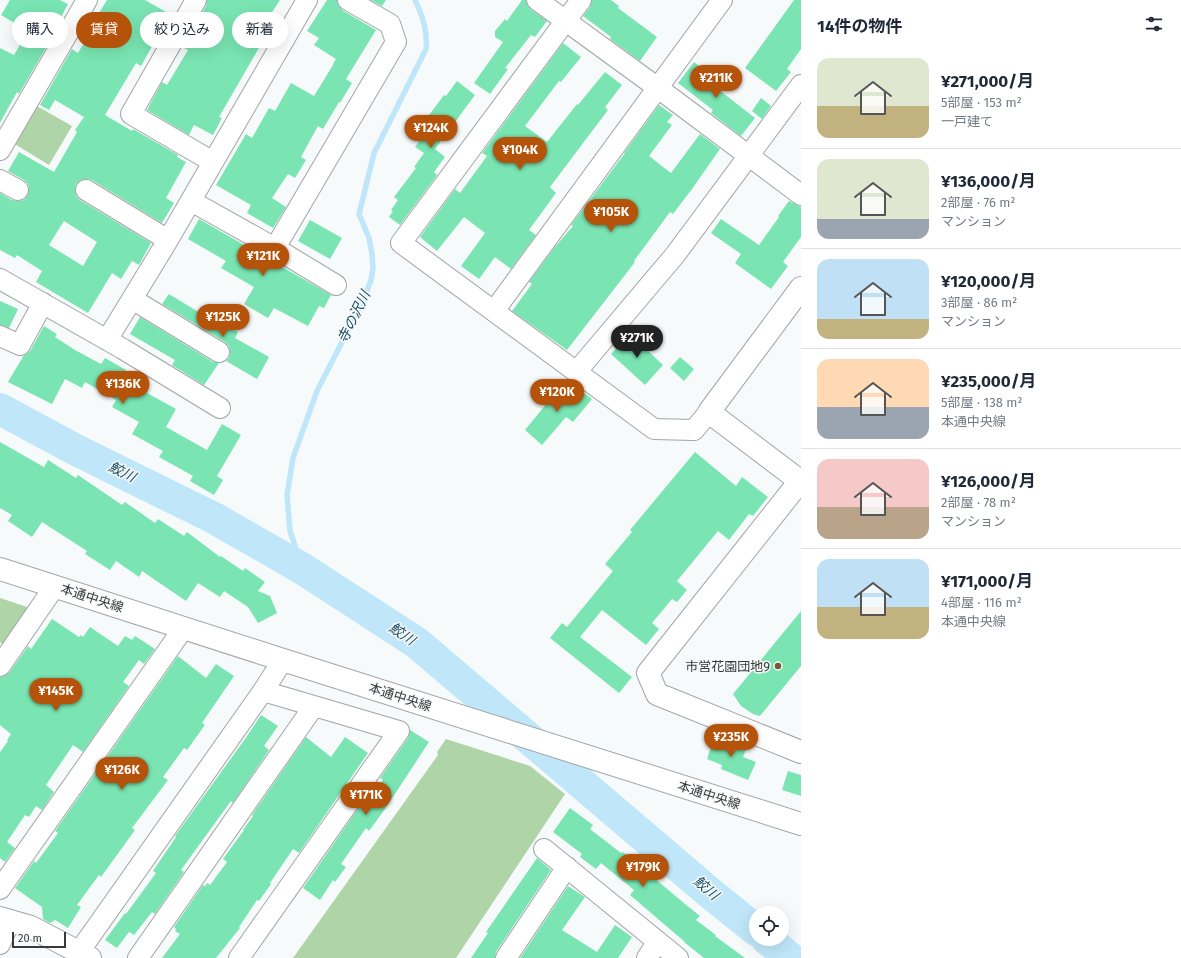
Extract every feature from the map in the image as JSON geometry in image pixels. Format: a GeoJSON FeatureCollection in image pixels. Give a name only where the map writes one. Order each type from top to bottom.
{"type":"FeatureCollection","features":[{"type":"Feature","properties":{"kind":"street"},"geometry":{"type":"LineString","coordinates":[[0,150],[87,0]]}},
{"type":"Feature","properties":{"kind":"street"},"geometry":{"type":"LineString","coordinates":[[196,0],[131,114],[213,162]]}},
{"type":"Feature","properties":{"kind":"street"},"geometry":{"type":"LineString","coordinates":[[107,340],[168,240],[307,0]]}},
{"type":"Feature","properties":{"kind":"street"},"geometry":{"type":"LineString","coordinates":[[275,248],[396,42],[390,24],[348,0]]}},
{"type":"Feature","properties":{"kind":"street"},"geometry":{"type":"LineString","coordinates":[[536,0],[801,194]]}},
{"type":"Feature","properties":{"kind":"street"},"geometry":{"type":"LineString","coordinates":[[581,0],[401,243],[654,429],[694,430],[801,288]]}},
{"type":"Feature","properties":{"kind":"street"},"geometry":{"type":"LineString","coordinates":[[494,311],[722,0]]}},
{"type":"Feature","properties":{"kind":"street"},"geometry":{"type":"LineString","coordinates":[[577,371],[675,255],[801,85]]}},
{"type":"Feature","properties":{"kind":"street"},"geometry":{"type":"LineString","coordinates":[[0,180],[18,190]]}},
{"type":"Feature","properties":{"kind":"street"},"geometry":{"type":"LineString","coordinates":[[86,190],[168,240]]}},
{"type":"Feature","properties":{"kind":"street"},"geometry":{"type":"LineString","coordinates":[[191,200],[336,285]]}},
{"type":"Feature","properties":{"kind":"street"},"geometry":{"type":"LineString","coordinates":[[0,279],[107,340],[220,408]]}},
{"type":"Feature","properties":{"kind":"street"},"geometry":{"type":"LineString","coordinates":[[132,300],[219,352]]}},
{"type":"Feature","properties":{"kind":"street"},"geometry":{"type":"LineString","coordinates":[[0,336],[20,345],[43,303]]}},
{"type":"Feature","properties":{"kind":"street"},"geometry":{"type":"LineString","coordinates":[[709,412],[800,481],[648,673],[657,694],[801,752]]}},
{"type":"Feature","properties":{"kind":"street","name":"本通中央線"},"geometry":{"type":"LineString","coordinates":[[0,569],[291,663],[801,824]]}},
{"type":"Feature","properties":{"kind":"street"},"geometry":{"type":"LineString","coordinates":[[0,666],[54,586]]}},
{"type":"Feature","properties":{"kind":"street"},"geometry":{"type":"LineString","coordinates":[[0,889],[183,628]]}},
{"type":"Feature","properties":{"kind":"street"},"geometry":{"type":"LineString","coordinates":[[0,944],[5,919],[31,927],[85,955],[263,691],[291,663]]}},
{"type":"Feature","properties":{"kind":"street"},"geometry":{"type":"LineString","coordinates":[[239,958],[399,731],[263,691]]}},
{"type":"Feature","properties":{"kind":"street"},"geometry":{"type":"LineString","coordinates":[[138,958],[314,706]]}},
{"type":"Feature","properties":{"kind":"street"},"geometry":{"type":"LineString","coordinates":[[544,848],[567,867],[652,950],[678,958]]}},
{"type":"Feature","properties":{"kind":"street"},"geometry":{"type":"LineString","coordinates":[[506,958],[567,867]]}},
{"type":"Feature","properties":{"kind":"green space"},"geometry":{"type":"Polygon","coordinates":[[[35,105],[72,126],[49,165],[13,143],[35,105]]]}},
{"type":"Feature","properties":{"kind":"green space"},"geometry":{"type":"Polygon","coordinates":[[[0,598],[30,608],[3,645],[0,642],[0,598]]]}},
{"type":"Feature","properties":{"kind":"green space"},"geometry":{"type":"Polygon","coordinates":[[[446,739],[530,766],[565,794],[456,958],[293,958],[438,755],[437,752],[446,739]]]}},
{"type":"Feature","properties":{"kind":"building"},"geometry":{"type":"Polygon","coordinates":[[[10,0],[60,0],[68,4],[64,12],[12,12],[12,22],[1,15],[10,0]]]}},
{"type":"Feature","properties":{"kind":"building"},"geometry":{"type":"Polygon","coordinates":[[[107,0],[145,0],[166,12],[140,12],[140,48],[151,48],[141,66],[136,63],[105,115],[178,155],[177,157],[186,162],[166,198],[174,203],[162,223],[92,180],[81,180],[76,184],[76,196],[80,200],[151,243],[139,265],[132,261],[121,279],[112,273],[88,313],[36,282],[42,271],[17,255],[15,258],[0,250],[0,193],[12,200],[18,201],[24,200],[28,195],[28,184],[8,171],[19,152],[54,172],[77,132],[75,130],[84,117],[55,100],[49,110],[40,105],[72,49],[78,53],[81,48],[132,48],[132,12],[100,12],[107,0]],[[64,221],[49,245],[83,266],[97,242],[64,221]]]}},
{"type":"Feature","properties":{"kind":"building"},"geometry":{"type":"Polygon","coordinates":[[[207,0],[280,0],[272,12],[232,12],[232,48],[259,48],[219,117],[222,118],[213,135],[194,125],[189,135],[147,110],[162,82],[167,85],[188,50],[184,48],[224,48],[224,12],[202,12],[207,0]]]}},
{"type":"Feature","properties":{"kind":"building"},"geometry":{"type":"Polygon","coordinates":[[[327,0],[337,0],[338,5],[342,10],[376,30],[346,79],[352,83],[323,129],[318,126],[301,157],[306,160],[295,178],[288,174],[272,198],[286,207],[273,228],[247,213],[251,205],[216,185],[246,134],[252,138],[269,108],[275,111],[291,83],[314,96],[333,65],[336,59],[314,45],[319,38],[307,31],[327,0]]]}},
{"type":"Feature","properties":{"kind":"building"},"geometry":{"type":"Polygon","coordinates":[[[371,0],[386,0],[382,6],[371,0]]]}},
{"type":"Feature","properties":{"kind":"building"},"geometry":{"type":"Polygon","coordinates":[[[522,0],[526,0],[530,9],[547,21],[535,37],[531,35],[505,68],[508,69],[490,94],[474,83],[503,42],[495,37],[495,31],[505,19],[507,21],[522,0]]]}},
{"type":"Feature","properties":{"kind":"building"},"geometry":{"type":"Polygon","coordinates":[[[592,0],[611,0],[619,6],[618,8],[657,37],[640,61],[610,39],[611,37],[583,16],[590,7],[592,0]]]}},
{"type":"Feature","properties":{"kind":"building"},"geometry":{"type":"Polygon","coordinates":[[[794,0],[801,0],[801,49],[787,69],[791,72],[776,91],[745,68],[794,0]]]}},
{"type":"Feature","properties":{"kind":"building"},"geometry":{"type":"Polygon","coordinates":[[[563,43],[581,57],[561,82],[559,81],[525,126],[547,142],[605,72],[622,85],[605,107],[608,110],[550,187],[556,193],[529,230],[536,235],[511,269],[495,257],[479,279],[461,266],[485,233],[464,217],[437,251],[420,237],[455,189],[460,193],[487,156],[482,153],[563,43]]]}},
{"type":"Feature","properties":{"kind":"building"},"geometry":{"type":"Polygon","coordinates":[[[0,48],[14,55],[18,48],[46,48],[19,94],[17,92],[0,123],[0,48]]]}},
{"type":"Feature","properties":{"kind":"building"},"geometry":{"type":"Polygon","coordinates":[[[694,62],[718,81],[714,86],[755,118],[741,136],[711,113],[713,110],[678,83],[694,62]]]}},
{"type":"Feature","properties":{"kind":"building"},"geometry":{"type":"Polygon","coordinates":[[[457,81],[475,95],[435,149],[445,157],[434,172],[437,175],[400,225],[389,217],[393,211],[391,210],[398,200],[394,197],[416,168],[414,167],[424,153],[415,147],[424,134],[418,130],[444,95],[446,96],[457,81]]]}},
{"type":"Feature","properties":{"kind":"building"},"geometry":{"type":"Polygon","coordinates":[[[761,98],[771,106],[762,119],[752,111],[761,98]]]}},
{"type":"Feature","properties":{"kind":"building"},"geometry":{"type":"Polygon","coordinates":[[[659,105],[673,115],[667,122],[672,125],[649,156],[671,173],[700,134],[720,149],[673,214],[670,212],[634,261],[635,262],[567,350],[512,311],[532,284],[529,282],[554,248],[573,226],[571,225],[659,105]]]}},
{"type":"Feature","properties":{"kind":"building"},"geometry":{"type":"Polygon","coordinates":[[[789,201],[801,207],[801,237],[783,262],[788,266],[771,289],[735,263],[741,254],[711,233],[721,219],[759,245],[789,201]]]}},
{"type":"Feature","properties":{"kind":"building"},"geometry":{"type":"Polygon","coordinates":[[[199,219],[331,295],[324,308],[319,306],[308,326],[274,308],[268,318],[244,304],[254,287],[221,268],[226,261],[188,239],[199,219]]]}},
{"type":"Feature","properties":{"kind":"building"},"geometry":{"type":"Polygon","coordinates":[[[310,220],[342,238],[330,259],[298,241],[310,220]]]}},
{"type":"Feature","properties":{"kind":"building"},"geometry":{"type":"Polygon","coordinates":[[[169,294],[210,319],[211,317],[238,332],[235,338],[269,357],[257,379],[226,361],[229,358],[230,352],[229,346],[225,342],[162,304],[169,294]]]}},
{"type":"Feature","properties":{"kind":"building"},"geometry":{"type":"Polygon","coordinates":[[[0,301],[18,309],[9,328],[0,325],[0,301]]]}},
{"type":"Feature","properties":{"kind":"building"},"geometry":{"type":"Polygon","coordinates":[[[140,317],[213,362],[219,363],[204,385],[172,365],[175,360],[130,334],[140,317]]]}},
{"type":"Feature","properties":{"kind":"building"},"geometry":{"type":"Polygon","coordinates":[[[44,326],[57,334],[55,337],[101,364],[105,358],[126,370],[123,376],[148,390],[147,393],[176,409],[166,427],[207,450],[222,424],[241,435],[217,476],[223,480],[214,495],[190,481],[193,476],[159,457],[163,451],[132,434],[139,422],[112,407],[116,400],[85,382],[82,388],[65,379],[52,404],[8,382],[24,355],[30,351],[44,326]]]}},
{"type":"Feature","properties":{"kind":"building"},"geometry":{"type":"Polygon","coordinates":[[[630,334],[663,365],[645,385],[611,354],[630,334]]]}},
{"type":"Feature","properties":{"kind":"building"},"geometry":{"type":"Polygon","coordinates":[[[680,357],[694,369],[684,381],[670,368],[680,357]]]}},
{"type":"Feature","properties":{"kind":"building"},"geometry":{"type":"Polygon","coordinates":[[[555,386],[570,398],[579,389],[592,399],[573,422],[566,417],[542,445],[525,430],[547,403],[543,400],[555,386]]]}},
{"type":"Feature","properties":{"kind":"building"},"geometry":{"type":"Polygon","coordinates":[[[0,442],[44,467],[48,460],[76,478],[78,475],[122,505],[125,502],[155,523],[158,519],[184,536],[187,532],[220,557],[221,556],[243,571],[245,568],[265,582],[258,591],[270,596],[277,613],[258,623],[248,607],[224,591],[220,597],[198,583],[186,601],[142,571],[139,577],[116,561],[110,570],[85,554],[87,551],[42,522],[32,537],[8,521],[12,515],[0,508],[0,442]]]}},
{"type":"Feature","properties":{"kind":"building"},"geometry":{"type":"Polygon","coordinates":[[[695,452],[736,486],[742,477],[768,497],[753,516],[749,514],[729,540],[718,531],[677,581],[687,590],[677,602],[672,599],[652,623],[659,629],[646,645],[602,610],[580,637],[632,677],[619,693],[550,638],[562,623],[567,627],[613,571],[605,564],[632,532],[630,530],[695,452]]]}},
{"type":"Feature","properties":{"kind":"building","name":"市営花園団地9"},"geometry":{"type":"Polygon","coordinates":[[[801,611],[801,666],[760,716],[753,714],[741,706],[733,694],[801,611]]]}},
{"type":"Feature","properties":{"kind":"building"},"geometry":{"type":"Polygon","coordinates":[[[52,619],[79,637],[81,635],[83,637],[90,627],[118,646],[125,636],[132,640],[135,636],[155,649],[144,664],[139,660],[123,682],[129,686],[83,752],[73,745],[46,785],[54,792],[42,810],[36,806],[29,817],[25,815],[7,842],[15,848],[5,862],[0,858],[0,752],[11,734],[0,725],[0,677],[9,673],[28,646],[31,649],[52,619]]]}},
{"type":"Feature","properties":{"kind":"building"},"geometry":{"type":"Polygon","coordinates":[[[178,656],[206,678],[216,664],[234,676],[202,723],[205,725],[187,750],[184,748],[163,777],[168,780],[132,828],[135,830],[101,877],[99,875],[77,905],[81,907],[68,928],[55,920],[50,923],[43,919],[42,907],[15,888],[34,861],[36,863],[58,833],[55,831],[178,656]]]}},
{"type":"Feature","properties":{"kind":"building"},"geometry":{"type":"Polygon","coordinates":[[[261,715],[278,726],[264,746],[269,750],[233,803],[231,801],[181,870],[184,872],[155,914],[152,912],[134,935],[129,932],[117,948],[105,940],[156,873],[153,871],[176,837],[175,836],[261,715]]]}},
{"type":"Feature","properties":{"kind":"building"},"geometry":{"type":"Polygon","coordinates":[[[410,730],[429,742],[385,809],[369,831],[366,828],[341,864],[346,867],[335,882],[333,880],[320,900],[303,888],[364,800],[367,802],[383,780],[380,778],[408,738],[410,730]]]}},
{"type":"Feature","properties":{"kind":"building"},"geometry":{"type":"Polygon","coordinates":[[[306,737],[331,757],[345,737],[368,753],[299,853],[293,849],[259,901],[257,900],[239,927],[240,928],[216,958],[162,958],[180,934],[175,931],[176,929],[174,927],[203,885],[205,886],[207,883],[210,885],[227,862],[223,859],[306,737]]]}},
{"type":"Feature","properties":{"kind":"building"},"geometry":{"type":"Polygon","coordinates":[[[714,738],[731,744],[732,741],[747,747],[743,757],[756,762],[748,780],[721,769],[722,765],[707,759],[714,738]]]}},
{"type":"Feature","properties":{"kind":"building"},"geometry":{"type":"Polygon","coordinates":[[[788,771],[801,775],[801,796],[782,790],[788,771]]]}},
{"type":"Feature","properties":{"kind":"building"},"geometry":{"type":"Polygon","coordinates":[[[570,808],[593,825],[590,829],[621,853],[623,852],[700,916],[696,920],[745,958],[704,958],[630,895],[634,890],[601,863],[596,869],[580,857],[582,854],[553,832],[570,808]]]}},
{"type":"Feature","properties":{"kind":"building"},"geometry":{"type":"Polygon","coordinates":[[[537,858],[551,870],[496,952],[495,958],[471,958],[488,933],[486,932],[537,858]]]}},
{"type":"Feature","properties":{"kind":"building"},"geometry":{"type":"Polygon","coordinates":[[[568,886],[585,897],[562,930],[597,952],[615,925],[632,937],[618,958],[520,958],[568,886]]]}},
{"type":"Feature","properties":{"kind":"waterway","name":"寺の沢川"},"geometry":{"type":"LineString","coordinates":[[303,569],[290,531],[287,495],[293,458],[317,391],[364,299],[371,280],[373,268],[372,254],[369,238],[359,214],[374,153],[426,49],[424,24],[415,0]]}},
{"type":"Feature","properties":{"kind":"waterway","name":"鮫川"},"geometry":{"type":"LineString","coordinates":[[0,409],[76,450],[214,518],[303,569],[417,643],[710,893],[749,924]]}},
{"type":"Feature","properties":{"kind":"waterway","name":"鮫川"},"geometry":{"type":"LineString","coordinates":[[775,946],[790,958]]}},
{"type":"Feature","properties":{"kind":"place","name":"市営花園団地9"},"geometry":{"type":"Point","coordinates":[778,666]}}]}
